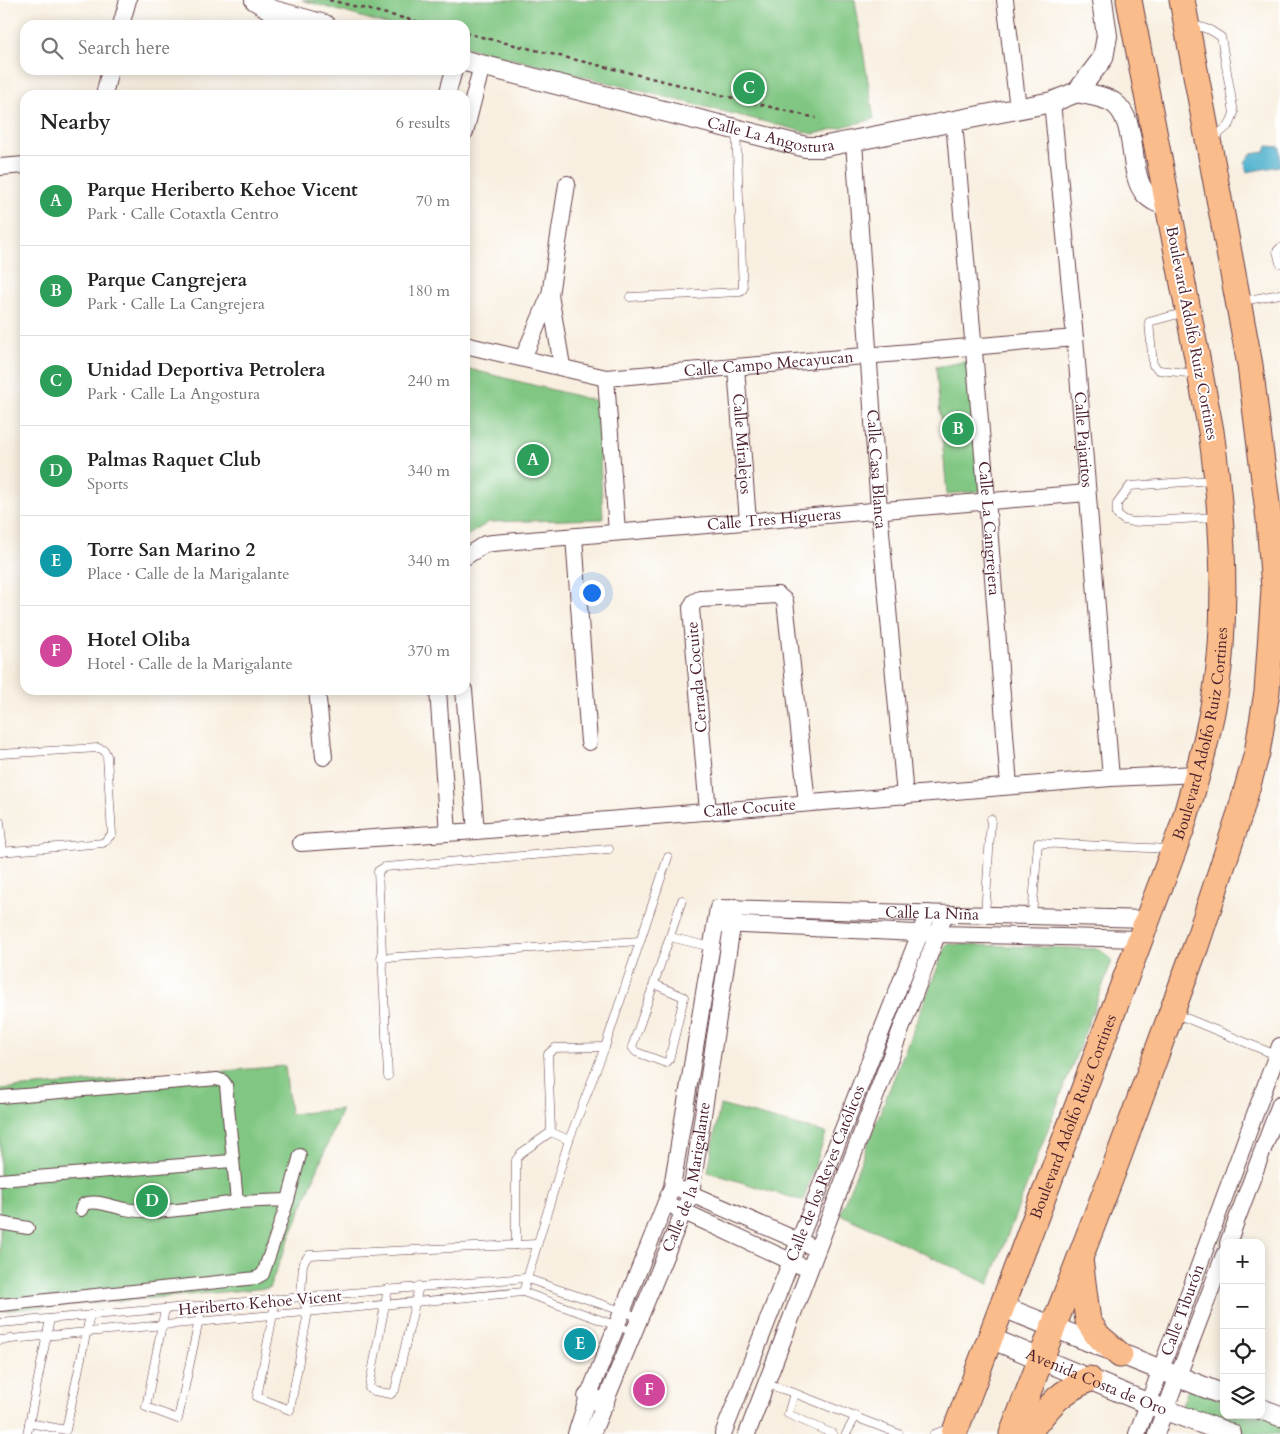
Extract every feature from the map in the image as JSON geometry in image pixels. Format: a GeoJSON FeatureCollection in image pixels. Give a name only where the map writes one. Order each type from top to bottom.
{"type":"FeatureCollection","features":[{"type":"Feature","properties":{"kind":"main road","name":"Boulevard Adolfo Ruiz Cortines"},"geometry":{"type":"LineString","coordinates":[[956,1430],[1175,849],[1198,774],[1221,648],[1224,580],[1218,480],[1202,374],[1129,0]]}},
{"type":"Feature","properties":{"kind":"main road"},"geometry":{"type":"LineString","coordinates":[[1012,1434],[1080,1258],[1170,1011],[1196,946],[1240,813],[1256,753],[1267,692],[1272,641],[1274,589],[1269,520],[1250,365],[1184,11]]}},
{"type":"Feature","properties":{"kind":"main road"},"geometry":{"type":"LineString","coordinates":[[1080,1258],[1088,1320],[1098,1336],[1120,1355]]}},
{"type":"Feature","properties":{"kind":"main road"},"geometry":{"type":"LineString","coordinates":[[1027,1434],[1056,1398],[1089,1379]]}},
{"type":"Feature","properties":{"kind":"street"},"geometry":{"type":"LineString","coordinates":[[122,20],[128,0]]}},
{"type":"Feature","properties":{"kind":"street"},"geometry":{"type":"LineString","coordinates":[[256,0],[271,10],[307,20]]}},
{"type":"Feature","properties":{"kind":"street"},"geometry":{"type":"LineString","coordinates":[[1005,0],[1018,108]]}},
{"type":"Feature","properties":{"kind":"street","name":"Calle La Angostura"},"geometry":{"type":"LineString","coordinates":[[473,63],[813,148],[854,142],[1052,102],[1077,92],[1095,71],[1106,47],[1107,36],[1102,0]]}},
{"type":"Feature","properties":{"kind":"street"},"geometry":{"type":"LineString","coordinates":[[470,90],[473,63]]}},
{"type":"Feature","properties":{"kind":"street"},"geometry":{"type":"LineString","coordinates":[[105,90],[109,75]]}},
{"type":"Feature","properties":{"kind":"street"},"geometry":{"type":"LineString","coordinates":[[448,90],[453,75]]}},
{"type":"Feature","properties":{"kind":"street"},"geometry":{"type":"LineString","coordinates":[[1077,92],[1107,99],[1116,104],[1127,126],[1141,187],[1154,201],[1168,206]]}},
{"type":"Feature","properties":{"kind":"street","name":"Calle Pajaritos"},"geometry":{"type":"LineString","coordinates":[[1052,102],[1076,338],[1087,493],[1112,778]]}},
{"type":"Feature","properties":{"kind":"street","name":"Calle La Cangrejera"},"geometry":{"type":"LineString","coordinates":[[954,122],[988,500],[1009,786]]}},
{"type":"Feature","properties":{"kind":"street","name":"Calle Casa Blanca"},"geometry":{"type":"LineString","coordinates":[[854,142],[867,356],[879,510],[906,796]]}},
{"type":"Feature","properties":{"kind":"street"},"geometry":{"type":"LineString","coordinates":[[0,167],[20,165]]}},
{"type":"Feature","properties":{"kind":"street"},"geometry":{"type":"LineString","coordinates":[[523,358],[550,296],[567,184]]}},
{"type":"Feature","properties":{"kind":"street"},"geometry":{"type":"LineString","coordinates":[[550,296],[562,366]]}},
{"type":"Feature","properties":{"kind":"street","name":"Calle Campo Mecayucan"},"geometry":{"type":"LineString","coordinates":[[470,346],[562,366],[606,378],[1076,338]]}},
{"type":"Feature","properties":{"kind":"street","name":"Calle Miralejos"},"geometry":{"type":"LineString","coordinates":[[736,368],[748,521]]}},
{"type":"Feature","properties":{"kind":"street"},"geometry":{"type":"LineString","coordinates":[[606,378],[617,532]]}},
{"type":"Feature","properties":{"kind":"street","name":"Calle Tres Higueras"},"geometry":{"type":"LineString","coordinates":[[470,554],[478,548],[493,543],[1087,493]]}},
{"type":"Feature","properties":{"kind":"street"},"geometry":{"type":"LineString","coordinates":[[574,537],[590,742]]}},
{"type":"Feature","properties":{"kind":"street","name":"Cerrada Cocuite"},"geometry":{"type":"LineString","coordinates":[[708,812],[691,608],[694,602],[700,599],[778,594],[785,600],[807,803]]}},
{"type":"Feature","properties":{"kind":"street"},"geometry":{"type":"LineString","coordinates":[[318,695],[324,757]]}},
{"type":"Feature","properties":{"kind":"street"},"geometry":{"type":"LineString","coordinates":[[438,695],[448,833]]}},
{"type":"Feature","properties":{"kind":"street"},"geometry":{"type":"LineString","coordinates":[[464,695],[476,831]]}},
{"type":"Feature","properties":{"kind":"street","name":"Calle Cocuite"},"geometry":{"type":"LineString","coordinates":[[301,843],[476,831],[1112,778],[1198,774]]}},
{"type":"Feature","properties":{"kind":"street","name":"Calle La Niña"},"geometry":{"type":"LineString","coordinates":[[718,908],[1032,916],[1145,929]]}},
{"type":"Feature","properties":{"kind":"street","name":"Calle de la Marigalante"},"geometry":{"type":"LineString","coordinates":[[592,1434],[596,1400],[620,1318],[672,1187],[718,908]]}},
{"type":"Feature","properties":{"kind":"street","name":"Calle de la Marigalante"},"geometry":{"type":"LineString","coordinates":[[576,1434],[636,1325],[691,1193],[734,908]]}},
{"type":"Feature","properties":{"kind":"street","name":"Calle de los Reyes Católicos"},"geometry":{"type":"LineString","coordinates":[[723,1434],[928,913]]}},
{"type":"Feature","properties":{"kind":"street","name":"Calle de los Reyes Católicos"},"geometry":{"type":"LineString","coordinates":[[747,1434],[944,914]]}},
{"type":"Feature","properties":{"kind":"street","name":"Calle La Niña"},"geometry":{"type":"LineString","coordinates":[[714,925],[732,924],[938,934],[1145,929]]}},
{"type":"Feature","properties":{"kind":"street","name":"Calle Tiburón"},"geometry":{"type":"LineString","coordinates":[[1137,1434],[1157,1406],[1169,1374],[1278,1050]]}},
{"type":"Feature","properties":{"kind":"street"},"geometry":{"type":"LineString","coordinates":[[0,1097],[217,1079],[223,1081],[226,1086],[231,1161],[237,1202]]}},
{"type":"Feature","properties":{"kind":"street"},"geometry":{"type":"LineString","coordinates":[[1229,1239],[1280,1104]]}},
{"type":"Feature","properties":{"kind":"street"},"geometry":{"type":"LineString","coordinates":[[0,1305],[256,1278],[263,1274],[288,1200],[300,1155]]}},
{"type":"Feature","properties":{"kind":"street"},"geometry":{"type":"LineString","coordinates":[[0,1180],[231,1161]]}},
{"type":"Feature","properties":{"kind":"street"},"geometry":{"type":"LineString","coordinates":[[672,1187],[691,1193],[817,1249]]}},
{"type":"Feature","properties":{"kind":"street"},"geometry":{"type":"LineString","coordinates":[[81,1210],[84,1204],[91,1202],[128,1210],[154,1211],[237,1202],[288,1200]]}},
{"type":"Feature","properties":{"kind":"street"},"geometry":{"type":"LineString","coordinates":[[666,1205],[684,1211],[809,1270]]}},
{"type":"Feature","properties":{"kind":"street"},"geometry":{"type":"LineString","coordinates":[[0,1223],[28,1228]]}},
{"type":"Feature","properties":{"kind":"street","name":"Calle Tiburón"},"geometry":{"type":"LineString","coordinates":[[1169,1374],[1220,1264]]}},
{"type":"Feature","properties":{"kind":"street","name":"Avenida Costa de Oro"},"geometry":{"type":"LineString","coordinates":[[1002,1307],[1220,1393]]}},
{"type":"Feature","properties":{"kind":"street","name":"Avenida Costa de Oro"},"geometry":{"type":"LineString","coordinates":[[990,1338],[1231,1434]]}},
{"type":"Feature","properties":{"kind":"street","name":"Calle Tiburón"},"geometry":{"type":"LineString","coordinates":[[1156,1434],[1157,1406]]}},
{"type":"Feature","properties":{"kind":"street"},"geometry":{"type":"LineString","coordinates":[[1265,1410],[1280,1416]]}},
{"type":"Feature","properties":{"kind":"lane"},"geometry":{"type":"LineString","coordinates":[[630,297],[740,292],[743,289],[735,128]]}},
{"type":"Feature","properties":{"kind":"lane"},"geometry":{"type":"LineString","coordinates":[[1280,248],[1277,251],[1280,263]]}},
{"type":"Feature","properties":{"kind":"lane"},"geometry":{"type":"LineString","coordinates":[[1238,301],[1280,294]]}},
{"type":"Feature","properties":{"kind":"lane"},"geometry":{"type":"LineString","coordinates":[[1189,311],[1149,322],[1153,365],[1160,370],[1202,374]]}},
{"type":"Feature","properties":{"kind":"lane"},"geometry":{"type":"LineString","coordinates":[[1218,480],[1130,486],[1117,504],[1117,515],[1124,520],[1133,522],[1221,517]]}},
{"type":"Feature","properties":{"kind":"lane"},"geometry":{"type":"LineString","coordinates":[[0,754],[98,748],[104,750],[107,756],[112,834],[103,843],[2,852],[0,822]]}},
{"type":"Feature","properties":{"kind":"lane"},"geometry":{"type":"LineString","coordinates":[[985,915],[991,820]]}},
{"type":"Feature","properties":{"kind":"lane"},"geometry":{"type":"LineString","coordinates":[[1032,916],[1038,843],[1175,849]]}},
{"type":"Feature","properties":{"kind":"lane"},"geometry":{"type":"LineString","coordinates":[[388,1076],[377,876],[381,868],[609,849]]}},
{"type":"Feature","properties":{"kind":"lane"},"geometry":{"type":"LineString","coordinates":[[636,1325],[620,1318],[522,1292],[569,1140],[605,1047],[668,858]]}},
{"type":"Feature","properties":{"kind":"lane"},"geometry":{"type":"LineString","coordinates":[[654,984],[684,997],[669,1060],[666,1063],[636,1052],[632,1048],[682,900]]}},
{"type":"Feature","properties":{"kind":"lane"},"geometry":{"type":"LineString","coordinates":[[670,937],[711,947]]}},
{"type":"Feature","properties":{"kind":"lane"},"geometry":{"type":"LineString","coordinates":[[381,958],[640,941]]}},
{"type":"Feature","properties":{"kind":"lane"},"geometry":{"type":"LineString","coordinates":[[1170,1011],[1278,1050]]}},
{"type":"Feature","properties":{"kind":"lane"},"geometry":{"type":"LineString","coordinates":[[551,1132],[550,1051],[555,1048],[605,1047]]}},
{"type":"Feature","properties":{"kind":"lane"},"geometry":{"type":"LineString","coordinates":[[551,1132],[569,1140]]}},
{"type":"Feature","properties":{"kind":"lane"},"geometry":{"type":"LineString","coordinates":[[516,1244],[516,1160],[521,1153],[551,1132]]}},
{"type":"Feature","properties":{"kind":"lane"},"geometry":{"type":"LineString","coordinates":[[276,1299],[257,1397],[290,1410],[308,1312],[301,1296],[303,1263],[309,1255],[536,1244]]}},
{"type":"Feature","properties":{"kind":"lane"},"geometry":{"type":"LineString","coordinates":[[0,1323],[525,1278],[636,1325]]}},
{"type":"Feature","properties":{"kind":"lane"},"geometry":{"type":"LineString","coordinates":[[388,1289],[369,1388],[374,1391],[391,1394],[395,1390],[419,1286]]}},
{"type":"Feature","properties":{"kind":"lane","name":"Heriberto Kehoe Vicent"},"geometry":{"type":"LineString","coordinates":[[0,1340],[522,1292]]}},
{"type":"Feature","properties":{"kind":"lane"},"geometry":{"type":"LineString","coordinates":[[165,1309],[146,1406],[178,1419],[202,1306]]}},
{"type":"Feature","properties":{"kind":"lane"},"geometry":{"type":"LineString","coordinates":[[29,1423],[66,1430],[90,1315]]}},
{"type":"Feature","properties":{"kind":"lane"},"geometry":{"type":"LineString","coordinates":[[27,1434],[50,1319]]}},
{"type":"Feature","properties":{"kind":"lane"},"geometry":{"type":"LineString","coordinates":[[766,1384],[794,1392],[899,1434]]}},
{"type":"Feature","properties":{"kind":"lane"},"geometry":{"type":"LineString","coordinates":[[794,1392],[788,1414],[833,1434]]}},
{"type":"Feature","properties":{"kind":"lane"},"geometry":{"type":"LineString","coordinates":[[846,1434],[856,1416]]}},
{"type":"Feature","properties":{"kind":"lane"},"geometry":{"type":"LineString","coordinates":[[934,1434],[956,1430]]}},
{"type":"Feature","properties":{"kind":"path"},"geometry":{"type":"LineString","coordinates":[[329,0],[411,20]]}},
{"type":"Feature","properties":{"kind":"path"},"geometry":{"type":"LineString","coordinates":[[470,34],[816,118]]}},
{"type":"Feature","properties":{"kind":"green space"},"geometry":{"type":"Polygon","coordinates":[[[302,0],[855,0],[874,119],[814,134],[470,48],[470,20],[372,20],[302,0]]]}},
{"type":"Feature","properties":{"kind":"green space"},"geometry":{"type":"Polygon","coordinates":[[[968,361],[981,491],[947,494],[936,367],[968,361]]]}},
{"type":"Feature","properties":{"kind":"green space"},"geometry":{"type":"Polygon","coordinates":[[[470,369],[597,401],[603,519],[489,522],[470,534],[470,369]]]}},
{"type":"Feature","properties":{"kind":"green space"},"geometry":{"type":"Polygon","coordinates":[[[947,944],[1100,949],[1112,961],[989,1284],[840,1214],[947,944]]]}},
{"type":"Feature","properties":{"kind":"green space"},"geometry":{"type":"Polygon","coordinates":[[[285,1066],[290,1114],[342,1109],[269,1288],[0,1311],[0,1089],[285,1066]]]}},
{"type":"Feature","properties":{"kind":"green space"},"geometry":{"type":"Polygon","coordinates":[[[720,1105],[826,1133],[803,1201],[708,1172],[720,1105]]]}},
{"type":"Feature","properties":{"kind":"green space"},"geometry":{"type":"Polygon","coordinates":[[[1189,1387],[1220,1399],[1220,1419],[1265,1419],[1265,1416],[1280,1422],[1280,1434],[1249,1434],[1181,1408],[1189,1387]]]}},
{"type":"Feature","properties":{"kind":"water"},"geometry":{"type":"Polygon","coordinates":[[[1267,146],[1280,147],[1280,166],[1247,172],[1245,162],[1251,154],[1265,152],[1267,146]]]}},
{"type":"Feature","properties":{"kind":"place","name":"Unidad Deportiva Petrolera"},"geometry":{"type":"Point","coordinates":[749,88]}},
{"type":"Feature","properties":{"kind":"place","name":"Parque Cangrejera"},"geometry":{"type":"Point","coordinates":[958,429]}},
{"type":"Feature","properties":{"kind":"place","name":"Parque Heriberto Kehoe Vicent"},"geometry":{"type":"Point","coordinates":[533,460]}},
{"type":"Feature","properties":{"kind":"place","name":"Palmas Raquet Club"},"geometry":{"type":"Point","coordinates":[152,1201]}},
{"type":"Feature","properties":{"kind":"place","name":"Torre San Marino 2"},"geometry":{"type":"Point","coordinates":[580,1344]}},
{"type":"Feature","properties":{"kind":"place","name":"Hotel Oliba"},"geometry":{"type":"Point","coordinates":[649,1390]}}]}
